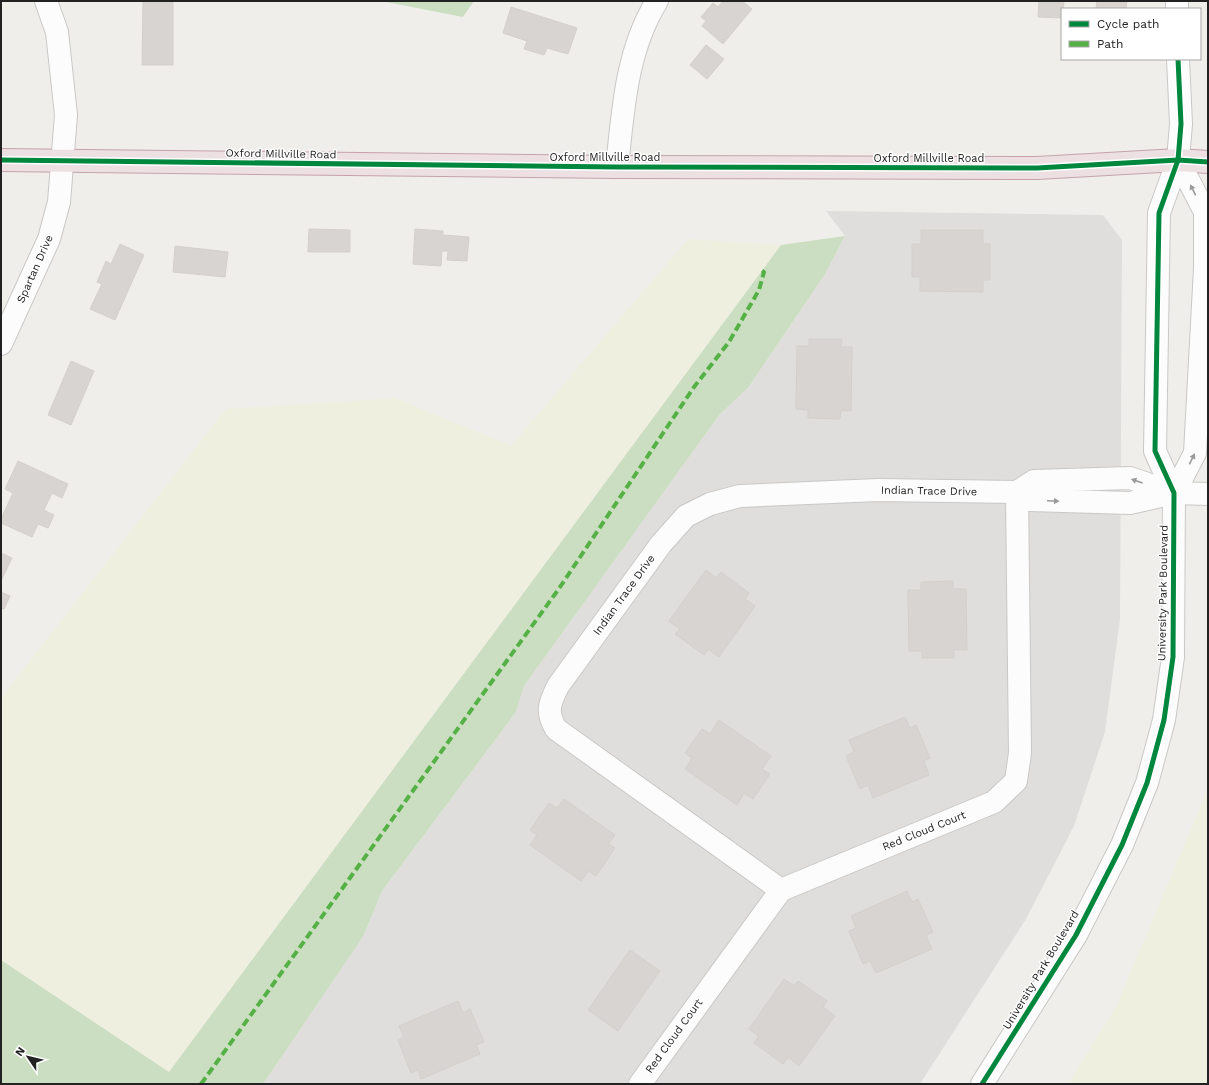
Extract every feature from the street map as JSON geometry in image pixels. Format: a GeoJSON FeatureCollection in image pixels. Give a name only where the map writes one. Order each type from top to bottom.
{"type":"FeatureCollection","features":[{"type":"Feature","properties":{"kind":"highway","name":"Oxford Millville Road"},"geometry":{"type":"LineString","coordinates":[[1,160],[63,162],[617,167],[1036,168],[1178,160],[1208,162]]}},
{"type":"Feature","properties":{"kind":"street","name":"Spartan Drive"},"geometry":{"type":"LineString","coordinates":[[1,344],[49,239],[59,202],[66,115],[57,32],[46,1]]}},
{"type":"Feature","properties":{"kind":"street"},"geometry":{"type":"LineString","coordinates":[[617,167],[630,64],[650,12],[657,1]]}},
{"type":"Feature","properties":{"kind":"street"},"geometry":{"type":"LineString","coordinates":[[1178,60],[1181,124],[1178,160]]}},
{"type":"Feature","properties":{"kind":"street","name":"University Park Boulevard"},"geometry":{"type":"LineString","coordinates":[[982,1084],[1076,935],[1122,845],[1147,783],[1164,720],[1173,657],[1174,493],[1155,451],[1159,213],[1178,160]]}},
{"type":"Feature","properties":{"kind":"street","name":"University Park Boulevard"},"geometry":{"type":"LineString","coordinates":[[1174,493],[1195,453],[1204,268],[1205,212],[1178,160]]}},
{"type":"Feature","properties":{"kind":"street"},"geometry":{"type":"LineString","coordinates":[[1017,492],[1034,480],[1130,478],[1174,493],[1208,494]]}},
{"type":"Feature","properties":{"kind":"street","name":"Indian Trace Drive"},"geometry":{"type":"LineString","coordinates":[[781,890],[556,729],[549,718],[551,701],[558,686],[661,544],[686,516],[710,504],[740,496],[878,490],[1017,492]]}},
{"type":"Feature","properties":{"kind":"street","name":"Red Cloud Court"},"geometry":{"type":"LineString","coordinates":[[640,1084],[781,890],[994,802],[1016,781],[1020,753],[1017,492]]}},
{"type":"Feature","properties":{"kind":"shaded area"},"geometry":{"type":"Polygon","coordinates":[[[826,211],[1103,215],[1122,240],[1120,619],[1105,732],[1074,826],[1026,919],[920,1084],[263,1084],[363,937],[382,891],[516,712],[524,686],[720,414],[748,388],[825,274],[845,236],[826,211]]]}},
{"type":"Feature","properties":{"kind":"green space"},"geometry":{"type":"Polygon","coordinates":[[[381,1],[474,1],[463,17],[381,1]]]}},
{"type":"Feature","properties":{"kind":"green space"},"geometry":{"type":"Polygon","coordinates":[[[845,236],[825,274],[748,388],[720,414],[524,686],[516,712],[382,891],[363,937],[263,1084],[1,1084],[1,960],[169,1072],[781,245],[845,236]]]}},
{"type":"Feature","properties":{"kind":"green space"},"geometry":{"type":"Polygon","coordinates":[[[688,239],[781,245],[169,1072],[1,960],[1,698],[226,409],[395,398],[511,446],[688,239]]]}},
{"type":"Feature","properties":{"kind":"green space"},"geometry":{"type":"Polygon","coordinates":[[[1208,789],[1208,1084],[1068,1084],[1116,1007],[1208,789]]]}},
{"type":"Feature","properties":{"kind":"building"},"geometry":{"type":"Polygon","coordinates":[[[723,1],[742,1],[752,9],[723,44],[702,26],[706,21],[701,17],[713,3],[718,7],[723,1]]]}},
{"type":"Feature","properties":{"kind":"building"},"geometry":{"type":"Polygon","coordinates":[[[1039,1],[1064,1],[1063,8],[1061,8],[1061,18],[1038,17],[1039,1]]]}},
{"type":"Feature","properties":{"kind":"building"},"geometry":{"type":"Polygon","coordinates":[[[1097,1],[1127,1],[1126,8],[1096,8],[1097,1]]]}},
{"type":"Feature","properties":{"kind":"building"},"geometry":{"type":"Polygon","coordinates":[[[143,2],[173,2],[173,65],[142,65],[143,2]]]}},
{"type":"Feature","properties":{"kind":"building"},"geometry":{"type":"Polygon","coordinates":[[[511,7],[577,28],[568,54],[547,48],[544,55],[524,49],[527,41],[503,33],[511,7]]]}},
{"type":"Feature","properties":{"kind":"building"},"geometry":{"type":"Polygon","coordinates":[[[706,45],[724,59],[707,79],[690,65],[706,45]]]}},
{"type":"Feature","properties":{"kind":"building"},"geometry":{"type":"Polygon","coordinates":[[[309,229],[350,230],[350,252],[308,252],[309,229]]]}},
{"type":"Feature","properties":{"kind":"building"},"geometry":{"type":"Polygon","coordinates":[[[415,229],[443,231],[443,235],[469,237],[467,261],[447,260],[448,251],[442,251],[441,266],[413,264],[415,229]]]}},
{"type":"Feature","properties":{"kind":"building"},"geometry":{"type":"Polygon","coordinates":[[[921,230],[983,230],[983,244],[990,244],[990,280],[983,280],[983,292],[920,291],[920,277],[912,277],[912,244],[921,244],[921,230]]]}},
{"type":"Feature","properties":{"kind":"building"},"geometry":{"type":"Polygon","coordinates":[[[120,244],[144,255],[115,320],[90,309],[102,284],[97,282],[106,261],[111,264],[120,244]]]}},
{"type":"Feature","properties":{"kind":"building"},"geometry":{"type":"Polygon","coordinates":[[[175,246],[228,252],[225,277],[173,272],[175,246]]]}},
{"type":"Feature","properties":{"kind":"building"},"geometry":{"type":"Polygon","coordinates":[[[809,339],[842,339],[841,347],[852,347],[851,411],[841,410],[840,419],[808,418],[808,410],[796,409],[797,346],[809,346],[809,339]]]}},
{"type":"Feature","properties":{"kind":"building"},"geometry":{"type":"Polygon","coordinates":[[[71,361],[94,371],[71,425],[48,415],[71,361]]]}},
{"type":"Feature","properties":{"kind":"building"},"geometry":{"type":"Polygon","coordinates":[[[18,461],[68,484],[62,498],[52,493],[44,510],[54,515],[48,528],[38,524],[32,537],[1,523],[1,519],[13,493],[5,489],[18,461]]]}},
{"type":"Feature","properties":{"kind":"building"},"geometry":{"type":"Polygon","coordinates":[[[1,553],[12,558],[1,581],[1,553]]]}},
{"type":"Feature","properties":{"kind":"building"},"geometry":{"type":"Polygon","coordinates":[[[706,570],[716,578],[721,572],[749,593],[745,599],[755,606],[719,657],[708,649],[704,655],[675,634],[680,629],[669,621],[706,570]]]}},
{"type":"Feature","properties":{"kind":"building"},"geometry":{"type":"Polygon","coordinates":[[[953,581],[953,589],[966,589],[967,650],[954,650],[954,658],[922,658],[922,651],[909,651],[908,590],[921,590],[921,582],[953,581]]]}},
{"type":"Feature","properties":{"kind":"building"},"geometry":{"type":"Polygon","coordinates":[[[1,592],[10,596],[4,609],[1,608],[1,592]]]}},
{"type":"Feature","properties":{"kind":"building"},"geometry":{"type":"Polygon","coordinates":[[[905,717],[910,728],[916,725],[930,758],[924,761],[929,775],[873,798],[868,785],[860,789],[846,756],[854,752],[849,740],[905,717]]]}},
{"type":"Feature","properties":{"kind":"building"},"geometry":{"type":"Polygon","coordinates":[[[719,720],[771,756],[762,769],[770,774],[753,799],[744,793],[737,805],[685,769],[692,758],[685,753],[702,729],[710,734],[719,720]]]}},
{"type":"Feature","properties":{"kind":"building"},"geometry":{"type":"Polygon","coordinates":[[[564,799],[615,835],[608,844],[615,848],[596,876],[589,871],[581,881],[530,845],[537,835],[530,830],[549,803],[557,808],[564,799]]]}},
{"type":"Feature","properties":{"kind":"building"},"geometry":{"type":"Polygon","coordinates":[[[907,891],[912,902],[918,899],[933,932],[926,935],[932,949],[876,973],[870,961],[863,964],[849,931],[856,928],[851,916],[907,891]]]}},
{"type":"Feature","properties":{"kind":"building"},"geometry":{"type":"Polygon","coordinates":[[[630,950],[660,971],[618,1031],[588,1010],[630,950]]]}},
{"type":"Feature","properties":{"kind":"building"},"geometry":{"type":"Polygon","coordinates":[[[784,979],[794,986],[798,981],[827,1001],[823,1007],[835,1016],[799,1066],[788,1057],[783,1064],[754,1043],[759,1036],[749,1029],[784,979]]]}},
{"type":"Feature","properties":{"kind":"building"},"geometry":{"type":"Polygon","coordinates":[[[458,1001],[463,1013],[470,1009],[484,1042],[476,1045],[480,1054],[421,1079],[418,1070],[411,1073],[398,1040],[404,1037],[399,1026],[458,1001]]]}},
{"type":"Feature","properties":{"kind":"marked path"},"geometry":{"type":"LineString","coordinates":[[201,1084],[558,590],[694,387],[729,342],[759,290],[764,272],[760,269]]}},
{"type":"Feature","properties":{"kind":"cycle path"},"geometry":{"type":"LineString","coordinates":[[982,1084],[1076,935],[1122,845],[1147,783],[1164,720],[1173,657],[1174,493],[1155,451],[1159,213],[1178,160],[1181,124],[1178,60]]}},
{"type":"Feature","properties":{"kind":"cycle path"},"geometry":{"type":"LineString","coordinates":[[1,160],[617,167],[1037,168],[1178,160],[1208,162]]}}]}
